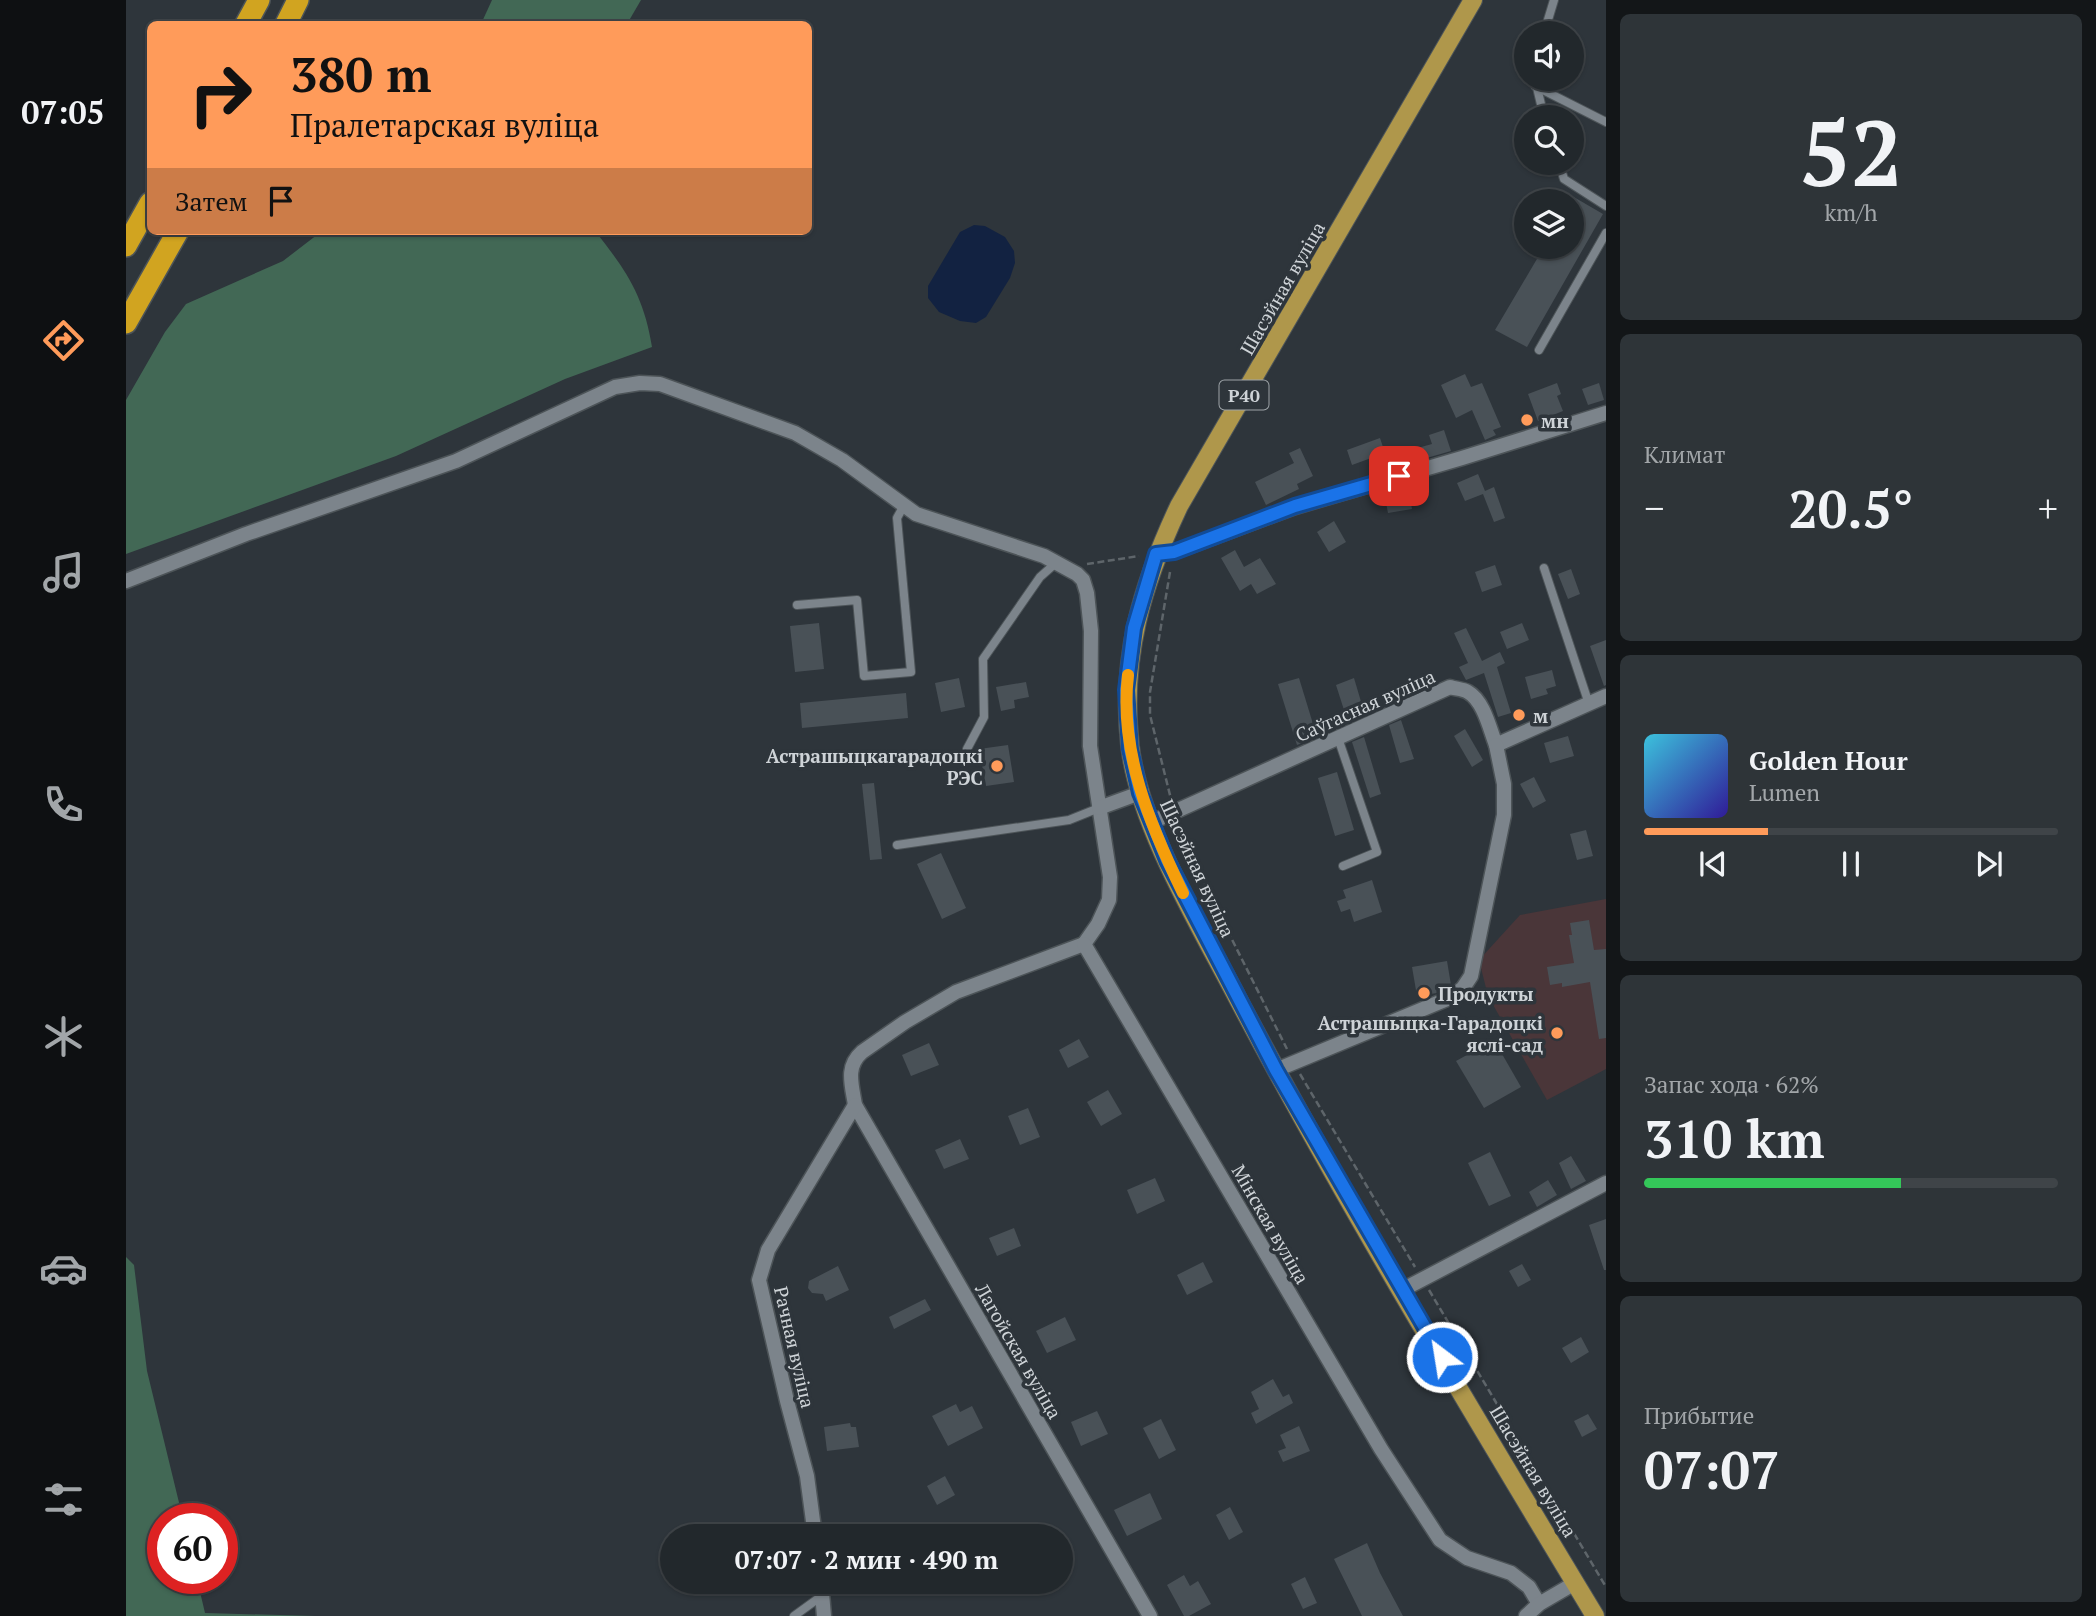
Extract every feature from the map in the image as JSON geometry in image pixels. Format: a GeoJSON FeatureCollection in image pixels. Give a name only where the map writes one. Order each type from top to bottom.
{"type":"FeatureCollection","features":[{"type":"Feature","properties":{"kind":"highway"},"geometry":{"type":"LineString","coordinates":[[248,21],[259,0]]}},
{"type":"Feature","properties":{"kind":"highway"},"geometry":{"type":"LineString","coordinates":[[288,21],[298,0]]}},
{"type":"Feature","properties":{"kind":"highway"},"geometry":{"type":"LineString","coordinates":[[126,246],[147,208]]}},
{"type":"Feature","properties":{"kind":"highway"},"geometry":{"type":"LineString","coordinates":[[126,323],[176,235]]}},
{"type":"Feature","properties":{"kind":"main road","name":"Шасэйная вуліца"},"geometry":{"type":"LineString","coordinates":[[1473,0],[1179,506],[1165,553],[1134,628],[1126,690],[1130,749],[1140,793],[1167,860],[1276,1070],[1402,1290],[1595,1616]]}},
{"type":"Feature","properties":{"kind":"street"},"geometry":{"type":"LineString","coordinates":[[126,581],[246,534],[456,461],[615,387],[640,383],[660,384],[795,433],[842,460],[903,507],[927,519],[1021,547],[1063,565],[1083,580],[1089,607],[1090,746],[1110,877],[1109,900],[1084,944],[956,992],[884,1036],[856,1057],[850,1072],[855,1105]]}},
{"type":"Feature","properties":{"kind":"street"},"geometry":{"type":"LineString","coordinates":[[1165,553],[1295,506],[1606,413]]}},
{"type":"Feature","properties":{"kind":"street","name":"Саўгасная вуліца"},"geometry":{"type":"LineString","coordinates":[[1152,822],[1450,687],[1468,692],[1481,708],[1496,745],[1504,784],[1504,815],[1471,976],[1463,988],[1452,997],[1276,1070]]}},
{"type":"Feature","properties":{"kind":"street"},"geometry":{"type":"LineString","coordinates":[[1496,745],[1606,696]]}},
{"type":"Feature","properties":{"kind":"street"},"geometry":{"type":"LineString","coordinates":[[1099,808],[1140,793]]}},
{"type":"Feature","properties":{"kind":"street","name":"Мінская вуліца"},"geometry":{"type":"LineString","coordinates":[[1084,944],[1374,1438],[1440,1540],[1467,1558],[1511,1573],[1529,1587],[1539,1604]]}},
{"type":"Feature","properties":{"kind":"street","name":"Рачная вуліца"},"geometry":{"type":"LineString","coordinates":[[813,1524],[807,1476],[786,1401],[759,1280],[768,1250],[855,1105]]}},
{"type":"Feature","properties":{"kind":"street","name":"Лагойская вуліца"},"geometry":{"type":"LineString","coordinates":[[855,1105],[1150,1616]]}},
{"type":"Feature","properties":{"kind":"street"},"geometry":{"type":"LineString","coordinates":[[1402,1290],[1606,1183]]}},
{"type":"Feature","properties":{"kind":"street"},"geometry":{"type":"LineString","coordinates":[[1526,1616],[1539,1604],[1575,1583]]}},
{"type":"Feature","properties":{"kind":"street"},"geometry":{"type":"LineString","coordinates":[[822,1594],[824,1616]]}},
{"type":"Feature","properties":{"kind":"lane"},"geometry":{"type":"LineString","coordinates":[[1548,21],[1554,0]]}},
{"type":"Feature","properties":{"kind":"lane"},"geometry":{"type":"LineString","coordinates":[[1551,91],[1606,122]]}},
{"type":"Feature","properties":{"kind":"lane"},"geometry":{"type":"LineString","coordinates":[[1563,175],[1564,179],[1606,205]]}},
{"type":"Feature","properties":{"kind":"lane"},"geometry":{"type":"LineString","coordinates":[[1539,350],[1606,233]]}},
{"type":"Feature","properties":{"kind":"lane"},"geometry":{"type":"LineString","coordinates":[[797,605],[857,600],[864,676],[911,672],[897,518],[903,507]]}},
{"type":"Feature","properties":{"kind":"lane"},"geometry":{"type":"LineString","coordinates":[[967,749],[984,717],[983,659],[1040,577],[1063,565]]}},
{"type":"Feature","properties":{"kind":"lane"},"geometry":{"type":"LineString","coordinates":[[1544,568],[1589,704]]}},
{"type":"Feature","properties":{"kind":"lane"},"geometry":{"type":"LineString","coordinates":[[1338,738],[1377,852],[1343,866]]}},
{"type":"Feature","properties":{"kind":"lane"},"geometry":{"type":"LineString","coordinates":[[897,845],[1069,820],[1099,808]]}},
{"type":"Feature","properties":{"kind":"lane"},"geometry":{"type":"LineString","coordinates":[[794,1616],[817,1594]]}},
{"type":"Feature","properties":{"kind":"path"},"geometry":{"type":"LineString","coordinates":[[1063,565],[1165,553],[1150,692],[1150,715],[1174,812],[1189,854],[1294,1062],[1606,1587]]}},
{"type":"Feature","properties":{"kind":"shaded area","name":"Астрашыцка-Гарадоцкі яслі-сад"},"geometry":{"type":"Polygon","coordinates":[[[1606,899],[1606,1069],[1547,1100],[1488,996],[1479,960],[1520,915],[1606,899]]]}},
{"type":"Feature","properties":{"kind":"green space"},"geometry":{"type":"Polygon","coordinates":[[[492,0],[641,0],[629,21],[482,21],[492,0]]]}},
{"type":"Feature","properties":{"kind":"green space"},"geometry":{"type":"Polygon","coordinates":[[[317,235],[598,235],[616,258],[639,298],[652,347],[565,379],[396,456],[126,554],[126,400],[165,332],[186,304],[283,261],[317,235]]]}},
{"type":"Feature","properties":{"kind":"green space"},"geometry":{"type":"Polygon","coordinates":[[[126,1257],[134,1265],[147,1371],[179,1503],[147,1503],[147,1594],[201,1594],[205,1613],[316,1616],[126,1616],[126,1257]]]}},
{"type":"Feature","properties":{"kind":"water"},"geometry":{"type":"Polygon","coordinates":[[[974,225],[985,226],[1005,237],[1014,251],[1015,263],[1010,278],[986,317],[976,323],[960,321],[939,312],[928,298],[928,286],[960,232],[974,225]]]}},
{"type":"Feature","properties":{"kind":"building"},"geometry":{"type":"Polygon","coordinates":[[[1584,203],[1603,214],[1584,247],[1584,203]]]}},
{"type":"Feature","properties":{"kind":"building"},"geometry":{"type":"Polygon","coordinates":[[[1537,259],[1577,259],[1527,347],[1495,330],[1537,259]]]}},
{"type":"Feature","properties":{"kind":"building"},"geometry":{"type":"Polygon","coordinates":[[[1465,374],[1471,387],[1482,383],[1501,427],[1493,430],[1496,435],[1485,440],[1472,410],[1456,418],[1441,385],[1465,374]]]}},
{"type":"Feature","properties":{"kind":"building"},"geometry":{"type":"Polygon","coordinates":[[[1557,383],[1561,394],[1557,396],[1563,411],[1538,421],[1528,394],[1557,383]]]}},
{"type":"Feature","properties":{"kind":"building"},"geometry":{"type":"Polygon","coordinates":[[[1599,383],[1604,400],[1588,405],[1582,389],[1599,383]]]}},
{"type":"Feature","properties":{"kind":"building"},"geometry":{"type":"Polygon","coordinates":[[[1444,430],[1451,451],[1399,466],[1396,454],[1432,444],[1429,435],[1444,430]]]}},
{"type":"Feature","properties":{"kind":"building"},"geometry":{"type":"Polygon","coordinates":[[[1380,438],[1385,453],[1352,465],[1347,450],[1380,438]]]}},
{"type":"Feature","properties":{"kind":"building"},"geometry":{"type":"Polygon","coordinates":[[[1300,448],[1313,476],[1297,484],[1299,489],[1266,505],[1255,482],[1294,463],[1289,453],[1300,448]]]}},
{"type":"Feature","properties":{"kind":"building"},"geometry":{"type":"Polygon","coordinates":[[[1478,474],[1485,491],[1494,487],[1505,518],[1494,522],[1483,494],[1465,501],[1457,483],[1478,474]]]}},
{"type":"Feature","properties":{"kind":"building"},"geometry":{"type":"Polygon","coordinates":[[[1409,493],[1412,509],[1388,513],[1385,497],[1409,493]]]}},
{"type":"Feature","properties":{"kind":"building"},"geometry":{"type":"Polygon","coordinates":[[[1334,521],[1346,542],[1329,552],[1317,532],[1334,521]]]}},
{"type":"Feature","properties":{"kind":"building"},"geometry":{"type":"Polygon","coordinates":[[[1235,550],[1244,567],[1260,558],[1276,584],[1257,594],[1251,584],[1240,591],[1221,558],[1235,550]]]}},
{"type":"Feature","properties":{"kind":"building"},"geometry":{"type":"Polygon","coordinates":[[[1495,565],[1502,585],[1482,592],[1475,572],[1495,565]]]}},
{"type":"Feature","properties":{"kind":"building"},"geometry":{"type":"Polygon","coordinates":[[[1571,569],[1580,594],[1568,599],[1558,574],[1571,569]]]}},
{"type":"Feature","properties":{"kind":"building"},"geometry":{"type":"Polygon","coordinates":[[[819,623],[824,669],[795,672],[790,626],[819,623]]]}},
{"type":"Feature","properties":{"kind":"building"},"geometry":{"type":"Polygon","coordinates":[[[1522,623],[1529,640],[1507,649],[1500,632],[1522,623]]]}},
{"type":"Feature","properties":{"kind":"building"},"geometry":{"type":"Polygon","coordinates":[[[1466,628],[1482,661],[1500,652],[1505,663],[1497,667],[1511,713],[1498,717],[1484,673],[1466,680],[1459,667],[1468,663],[1454,633],[1466,628]]]}},
{"type":"Feature","properties":{"kind":"building"},"geometry":{"type":"Polygon","coordinates":[[[1606,640],[1606,685],[1604,686],[1590,646],[1606,640]]]}},
{"type":"Feature","properties":{"kind":"building"},"geometry":{"type":"Polygon","coordinates":[[[1552,670],[1556,686],[1546,689],[1548,694],[1531,699],[1525,677],[1552,670]]]}},
{"type":"Feature","properties":{"kind":"building"},"geometry":{"type":"Polygon","coordinates":[[[959,678],[965,707],[941,712],[935,683],[959,678]]]}},
{"type":"Feature","properties":{"kind":"building"},"geometry":{"type":"Polygon","coordinates":[[[1299,678],[1317,737],[1297,745],[1278,684],[1299,678]]]}},
{"type":"Feature","properties":{"kind":"building"},"geometry":{"type":"Polygon","coordinates":[[[1354,678],[1362,705],[1344,710],[1336,685],[1354,678]]]}},
{"type":"Feature","properties":{"kind":"building"},"geometry":{"type":"Polygon","coordinates":[[[1026,682],[1029,697],[1014,700],[1015,708],[1001,711],[996,687],[1026,682]]]}},
{"type":"Feature","properties":{"kind":"building"},"geometry":{"type":"Polygon","coordinates":[[[906,693],[908,718],[802,728],[800,703],[906,693]]]}},
{"type":"Feature","properties":{"kind":"building"},"geometry":{"type":"Polygon","coordinates":[[[1401,720],[1414,759],[1400,763],[1389,725],[1401,720]]]}},
{"type":"Feature","properties":{"kind":"building"},"geometry":{"type":"Polygon","coordinates":[[[1465,729],[1483,760],[1472,767],[1454,736],[1465,729]]]}},
{"type":"Feature","properties":{"kind":"building"},"geometry":{"type":"Polygon","coordinates":[[[1568,736],[1574,756],[1550,763],[1544,743],[1568,736]]]}},
{"type":"Feature","properties":{"kind":"building"},"geometry":{"type":"Polygon","coordinates":[[[1364,737],[1381,794],[1370,798],[1352,742],[1364,737]]]}},
{"type":"Feature","properties":{"kind":"building","name":"Астрашыцкагарадоцкі РЭС"},"geometry":{"type":"Polygon","coordinates":[[[1008,745],[1014,782],[986,786],[979,749],[1008,745]]]}},
{"type":"Feature","properties":{"kind":"building"},"geometry":{"type":"Polygon","coordinates":[[[1337,772],[1354,830],[1335,836],[1318,778],[1337,772]]]}},
{"type":"Feature","properties":{"kind":"building"},"geometry":{"type":"Polygon","coordinates":[[[1534,777],[1546,801],[1533,808],[1520,784],[1534,777]]]}},
{"type":"Feature","properties":{"kind":"building"},"geometry":{"type":"Polygon","coordinates":[[[874,783],[882,859],[870,860],[862,784],[874,783]]]}},
{"type":"Feature","properties":{"kind":"building"},"geometry":{"type":"Polygon","coordinates":[[[1586,830],[1593,856],[1577,860],[1570,834],[1586,830]]]}},
{"type":"Feature","properties":{"kind":"building"},"geometry":{"type":"Polygon","coordinates":[[[941,853],[966,908],[942,919],[917,864],[941,853]]]}},
{"type":"Feature","properties":{"kind":"building"},"geometry":{"type":"Polygon","coordinates":[[[1372,880],[1382,912],[1354,922],[1350,909],[1341,912],[1337,901],[1346,898],[1343,890],[1372,880]]]}},
{"type":"Feature","properties":{"kind":"building"},"geometry":{"type":"Polygon","coordinates":[[[1589,920],[1594,950],[1606,949],[1606,1038],[1599,1039],[1590,982],[1562,987],[1562,983],[1550,985],[1547,967],[1574,963],[1569,935],[1572,935],[1570,923],[1589,920]]]}},
{"type":"Feature","properties":{"kind":"building"},"geometry":{"type":"Polygon","coordinates":[[[1447,961],[1451,985],[1437,993],[1417,996],[1412,967],[1447,961]]]}},
{"type":"Feature","properties":{"kind":"building"},"geometry":{"type":"Polygon","coordinates":[[[1079,1039],[1089,1057],[1068,1068],[1059,1050],[1079,1039]]]}},
{"type":"Feature","properties":{"kind":"building"},"geometry":{"type":"Polygon","coordinates":[[[1494,1040],[1521,1087],[1484,1108],[1456,1061],[1494,1040]]]}},
{"type":"Feature","properties":{"kind":"building"},"geometry":{"type":"Polygon","coordinates":[[[929,1043],[939,1065],[911,1076],[902,1055],[929,1043]]]}},
{"type":"Feature","properties":{"kind":"building"},"geometry":{"type":"Polygon","coordinates":[[[1108,1090],[1122,1114],[1101,1126],[1087,1102],[1108,1090]]]}},
{"type":"Feature","properties":{"kind":"building"},"geometry":{"type":"Polygon","coordinates":[[[1028,1108],[1040,1137],[1020,1145],[1008,1116],[1028,1108]]]}},
{"type":"Feature","properties":{"kind":"building"},"geometry":{"type":"Polygon","coordinates":[[[960,1139],[969,1159],[944,1169],[935,1150],[960,1139]]]}},
{"type":"Feature","properties":{"kind":"building"},"geometry":{"type":"Polygon","coordinates":[[[1490,1152],[1511,1196],[1489,1206],[1468,1163],[1490,1152]]]}},
{"type":"Feature","properties":{"kind":"building"},"geometry":{"type":"Polygon","coordinates":[[[1571,1156],[1586,1181],[1571,1189],[1559,1163],[1571,1156]]]}},
{"type":"Feature","properties":{"kind":"building"},"geometry":{"type":"Polygon","coordinates":[[[1155,1178],[1165,1201],[1137,1214],[1127,1190],[1155,1178]]]}},
{"type":"Feature","properties":{"kind":"building"},"geometry":{"type":"Polygon","coordinates":[[[1548,1180],[1557,1195],[1537,1207],[1529,1192],[1548,1180]]]}},
{"type":"Feature","properties":{"kind":"building"},"geometry":{"type":"Polygon","coordinates":[[[1606,1219],[1606,1270],[1604,1270],[1589,1225],[1606,1219]]]}},
{"type":"Feature","properties":{"kind":"building"},"geometry":{"type":"Polygon","coordinates":[[[1014,1228],[1021,1246],[997,1256],[989,1238],[1014,1228]]]}},
{"type":"Feature","properties":{"kind":"building"},"geometry":{"type":"Polygon","coordinates":[[[1203,1262],[1213,1282],[1187,1295],[1177,1275],[1203,1262]]]}},
{"type":"Feature","properties":{"kind":"building"},"geometry":{"type":"Polygon","coordinates":[[[1522,1264],[1531,1280],[1518,1287],[1509,1271],[1522,1264]]]}},
{"type":"Feature","properties":{"kind":"building"},"geometry":{"type":"Polygon","coordinates":[[[838,1266],[849,1290],[826,1301],[823,1294],[812,1293],[808,1288],[809,1281],[838,1266]]]}},
{"type":"Feature","properties":{"kind":"building"},"geometry":{"type":"Polygon","coordinates":[[[925,1299],[931,1310],[894,1329],[889,1317],[925,1299]]]}},
{"type":"Feature","properties":{"kind":"building"},"geometry":{"type":"Polygon","coordinates":[[[1065,1317],[1076,1340],[1047,1353],[1036,1331],[1065,1317]]]}},
{"type":"Feature","properties":{"kind":"building"},"geometry":{"type":"Polygon","coordinates":[[[1581,1337],[1589,1352],[1571,1363],[1562,1348],[1581,1337]]]}},
{"type":"Feature","properties":{"kind":"building"},"geometry":{"type":"Polygon","coordinates":[[[1273,1379],[1283,1397],[1289,1394],[1293,1403],[1256,1424],[1251,1413],[1259,1409],[1251,1392],[1273,1379]]]}},
{"type":"Feature","properties":{"kind":"building"},"geometry":{"type":"Polygon","coordinates":[[[956,1404],[960,1412],[972,1406],[983,1428],[948,1446],[932,1416],[956,1404]]]}},
{"type":"Feature","properties":{"kind":"building"},"geometry":{"type":"Polygon","coordinates":[[[1097,1411],[1108,1434],[1081,1446],[1071,1422],[1097,1411]]]}},
{"type":"Feature","properties":{"kind":"building"},"geometry":{"type":"Polygon","coordinates":[[[1588,1414],[1597,1429],[1582,1437],[1574,1421],[1588,1414]]]}},
{"type":"Feature","properties":{"kind":"building"},"geometry":{"type":"Polygon","coordinates":[[[1161,1419],[1176,1450],[1159,1459],[1143,1428],[1161,1419]]]}},
{"type":"Feature","properties":{"kind":"building"},"geometry":{"type":"Polygon","coordinates":[[[850,1423],[851,1427],[856,1427],[859,1447],[827,1451],[824,1427],[850,1423]]]}},
{"type":"Feature","properties":{"kind":"building"},"geometry":{"type":"Polygon","coordinates":[[[1299,1426],[1310,1451],[1283,1462],[1278,1451],[1286,1448],[1280,1435],[1299,1426]]]}},
{"type":"Feature","properties":{"kind":"building"},"geometry":{"type":"Polygon","coordinates":[[[945,1476],[955,1495],[937,1505],[927,1486],[945,1476]]]}},
{"type":"Feature","properties":{"kind":"building"},"geometry":{"type":"Polygon","coordinates":[[[1150,1493],[1162,1519],[1127,1536],[1114,1510],[1150,1493]]]}},
{"type":"Feature","properties":{"kind":"building"},"geometry":{"type":"Polygon","coordinates":[[[1230,1507],[1243,1532],[1229,1540],[1216,1515],[1230,1507]]]}},
{"type":"Feature","properties":{"kind":"building"},"geometry":{"type":"Polygon","coordinates":[[[1367,1543],[1403,1616],[1362,1616],[1334,1559],[1367,1543]]]}},
{"type":"Feature","properties":{"kind":"building"},"geometry":{"type":"Polygon","coordinates":[[[1184,1575],[1190,1586],[1198,1581],[1211,1604],[1189,1616],[1184,1616],[1167,1585],[1184,1575]]]}},
{"type":"Feature","properties":{"kind":"building"},"geometry":{"type":"Polygon","coordinates":[[[1305,1577],[1317,1603],[1303,1609],[1291,1584],[1305,1577]]]}},
{"type":"Feature","properties":{"kind":"slow traffic"},"geometry":{"type":"LineString","coordinates":[[1128,675],[1126,690],[1130,749],[1140,793],[1183,893]]}},
{"type":"Feature","properties":{"kind":"place","name":"мн"},"geometry":{"type":"Point","coordinates":[1527,420]}},
{"type":"Feature","properties":{"kind":"place","name":"м"},"geometry":{"type":"Point","coordinates":[1519,715]}},
{"type":"Feature","properties":{"kind":"place","name":"Астрашыцкагарадоцкі РЭС"},"geometry":{"type":"Point","coordinates":[997,766]}},
{"type":"Feature","properties":{"kind":"place","name":"Продукты"},"geometry":{"type":"Point","coordinates":[1424,993]}},
{"type":"Feature","properties":{"kind":"place","name":"Астрашыцка-Гарадоцкі яслі-сад"},"geometry":{"type":"Point","coordinates":[1557,1033]}},
{"type":"Feature","properties":{"kind":"route"},"geometry":{"type":"LineString","coordinates":[[1399,476],[1295,506],[1174,552],[1156,554],[1134,628],[1126,690],[1130,749],[1140,793],[1167,860],[1276,1070],[1442,1357]]}}]}
